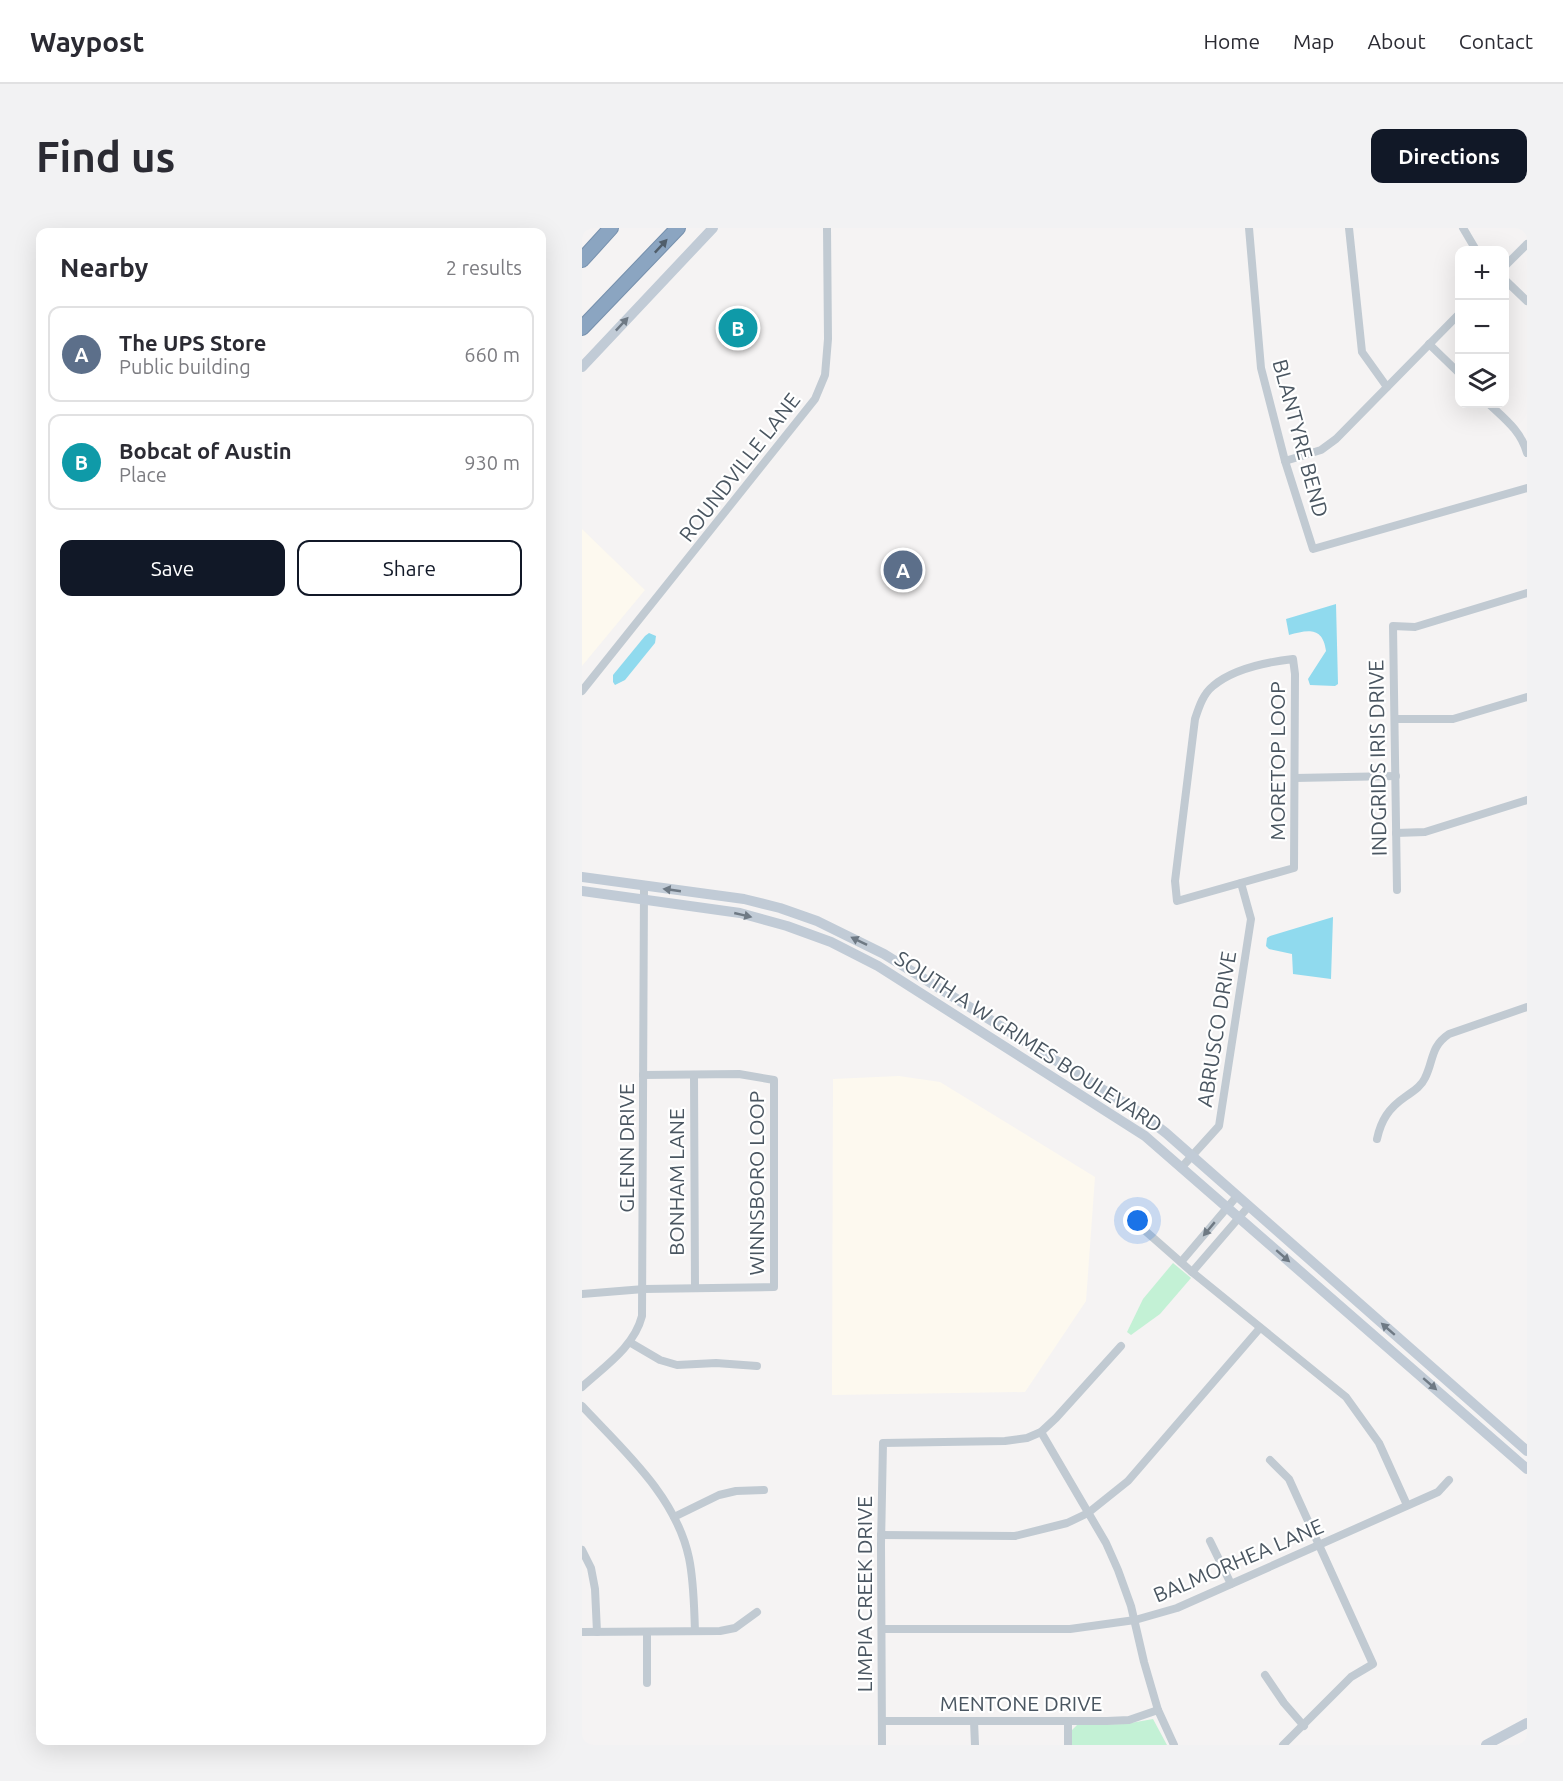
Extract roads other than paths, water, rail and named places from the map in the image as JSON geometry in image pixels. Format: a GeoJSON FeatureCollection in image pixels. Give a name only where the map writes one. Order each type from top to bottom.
{"type":"FeatureCollection","features":[{"type":"Feature","properties":{"kind":"highway"},"geometry":{"type":"LineString","coordinates":[[582,247],[602,228]]}},
{"type":"Feature","properties":{"kind":"highway"},"geometry":{"type":"LineString","coordinates":[[582,260],[611,228]]}},
{"type":"Feature","properties":{"kind":"highway"},"geometry":{"type":"LineString","coordinates":[[582,328],[678,228]]}},
{"type":"Feature","properties":{"kind":"highway"},"geometry":{"type":"LineString","coordinates":[[582,340],[644,264]]}},
{"type":"Feature","properties":{"kind":"main road"},"geometry":{"type":"LineString","coordinates":[[582,367],[713,228]]}},
{"type":"Feature","properties":{"kind":"main road","name":"SOUTH A W GRIMES BOULEVARD"},"geometry":{"type":"LineString","coordinates":[[582,877],[744,899],[780,908],[836,930],[884,954],[1139,1112],[1527,1451]]}},
{"type":"Feature","properties":{"kind":"main road","name":"SOUTH A W GRIMES BOULEVARD"},"geometry":{"type":"LineString","coordinates":[[582,891],[740,913],[787,926],[831,942],[878,966],[1145,1136],[1527,1469]]}},
{"type":"Feature","properties":{"kind":"main road"},"geometry":{"type":"LineString","coordinates":[[831,942],[836,930]]}},
{"type":"Feature","properties":{"kind":"main road"},"geometry":{"type":"LineString","coordinates":[[920,994],[928,981]]}},
{"type":"Feature","properties":{"kind":"main road"},"geometry":{"type":"LineString","coordinates":[[1082,1097],[1096,1100],[1112,1095]]}},
{"type":"Feature","properties":{"kind":"main road"},"geometry":{"type":"LineString","coordinates":[[1321,1289],[1330,1278]]}},
{"type":"Feature","properties":{"kind":"main road"},"geometry":{"type":"LineString","coordinates":[[1409,1366],[1418,1355]]}},
{"type":"Feature","properties":{"kind":"main road"},"geometry":{"type":"LineString","coordinates":[[1479,1427],[1488,1416]]}},
{"type":"Feature","properties":{"kind":"main road"},"geometry":{"type":"LineString","coordinates":[[1486,1745],[1527,1723]]}},
{"type":"Feature","properties":{"kind":"street","name":"ROUNDVILLE LANE"},"geometry":{"type":"LineString","coordinates":[[582,692],[815,399],[825,375],[827,351],[826,228]]}},
{"type":"Feature","properties":{"kind":"street","name":"BLANTYRE BEND"},"geometry":{"type":"LineString","coordinates":[[1249,228],[1261,368],[1285,461],[1313,549],[1527,488]]}},
{"type":"Feature","properties":{"kind":"street"},"geometry":{"type":"LineString","coordinates":[[1349,228],[1362,352],[1387,387]]}},
{"type":"Feature","properties":{"kind":"street"},"geometry":{"type":"LineString","coordinates":[[1463,228],[1474,246]]}},
{"type":"Feature","properties":{"kind":"street"},"geometry":{"type":"LineString","coordinates":[[1509,262],[1527,244]]}},
{"type":"Feature","properties":{"kind":"street"},"geometry":{"type":"LineString","coordinates":[[1509,284],[1527,301]]}},
{"type":"Feature","properties":{"kind":"street"},"geometry":{"type":"LineString","coordinates":[[1285,461],[1321,450],[1336,439],[1455,318]]}},
{"type":"Feature","properties":{"kind":"street"},"geometry":{"type":"LineString","coordinates":[[1429,344],[1455,369]]}},
{"type":"Feature","properties":{"kind":"street"},"geometry":{"type":"LineString","coordinates":[[1493,408],[1518,433],[1527,453]]}},
{"type":"Feature","properties":{"kind":"street","name":"INDGRIDS IRIS DRIVE"},"geometry":{"type":"LineString","coordinates":[[1397,890],[1393,626],[1416,627],[1527,593]]}},
{"type":"Feature","properties":{"kind":"street","name":"MORETOP LOOP"},"geometry":{"type":"LineString","coordinates":[[1293,659],[1295,674],[1294,868],[1241,883],[1177,901],[1175,880],[1195,719],[1201,702],[1212,687],[1233,674],[1293,659]]}},
{"type":"Feature","properties":{"kind":"street"},"geometry":{"type":"LineString","coordinates":[[1395,719],[1453,719],[1527,697]]}},
{"type":"Feature","properties":{"kind":"street"},"geometry":{"type":"LineString","coordinates":[[1295,778],[1396,776]]}},
{"type":"Feature","properties":{"kind":"street"},"geometry":{"type":"LineString","coordinates":[[1396,833],[1425,832],[1527,800]]}},
{"type":"Feature","properties":{"kind":"street","name":"ABRUSCO DRIVE"},"geometry":{"type":"LineString","coordinates":[[1181,1168],[1219,1126],[1251,920],[1241,883]]}},
{"type":"Feature","properties":{"kind":"street","name":"GLENN DRIVE"},"geometry":{"type":"LineString","coordinates":[[582,1387],[631,1343],[640,1326],[642,1316],[644,1289],[644,886]]}},
{"type":"Feature","properties":{"kind":"street"},"geometry":{"type":"LineString","coordinates":[[1377,1139],[1380,1126],[1388,1112],[1413,1092],[1424,1079],[1432,1053],[1439,1041],[1449,1034],[1527,1007]]}},
{"type":"Feature","properties":{"kind":"street","name":"WINNSBORO LOOP"},"geometry":{"type":"LineString","coordinates":[[582,1293],[644,1289],[774,1287],[774,1080],[740,1074],[643,1076]]}},
{"type":"Feature","properties":{"kind":"street","name":"BONHAM LANE"},"geometry":{"type":"LineString","coordinates":[[694,1076],[695,1288]]}},
{"type":"Feature","properties":{"kind":"street"},"geometry":{"type":"LineString","coordinates":[[1181,1262],[1237,1196]]}},
{"type":"Feature","properties":{"kind":"street"},"geometry":{"type":"LineString","coordinates":[[1192,1272],[1249,1206]]}},
{"type":"Feature","properties":{"kind":"street"},"geometry":{"type":"LineString","coordinates":[[1134,1221],[1192,1272],[1346,1397],[1379,1443],[1407,1505]]}},
{"type":"Feature","properties":{"kind":"street"},"geometry":{"type":"LineString","coordinates":[[881,1535],[1015,1536],[1067,1523],[1088,1513],[1128,1481],[1260,1328]]}},
{"type":"Feature","properties":{"kind":"street"},"geometry":{"type":"LineString","coordinates":[[631,1343],[660,1360],[677,1365],[716,1363],[757,1366]]}},
{"type":"Feature","properties":{"kind":"street"},"geometry":{"type":"LineString","coordinates":[[1121,1346],[1063,1411],[1041,1432],[1118,1569],[1135,1620],[1158,1710],[1174,1745]]}},
{"type":"Feature","properties":{"kind":"street"},"geometry":{"type":"LineString","coordinates":[[582,1406],[643,1472],[674,1517],[688,1556],[693,1590],[695,1631]]}},
{"type":"Feature","properties":{"kind":"street","name":"LIMPIA CREEK DRIVE"},"geometry":{"type":"LineString","coordinates":[[882,1745],[883,1443],[1005,1441],[1027,1438],[1041,1432]]}},
{"type":"Feature","properties":{"kind":"street"},"geometry":{"type":"LineString","coordinates":[[1270,1460],[1289,1479],[1373,1664],[1352,1677],[1283,1745]]}},
{"type":"Feature","properties":{"kind":"street","name":"BALMORHEA LANE"},"geometry":{"type":"LineString","coordinates":[[882,1629],[1070,1629],[1135,1620],[1177,1608],[1320,1545],[1438,1492],[1449,1480]]}},
{"type":"Feature","properties":{"kind":"street"},"geometry":{"type":"LineString","coordinates":[[674,1517],[719,1495],[736,1491],[764,1490]]}},
{"type":"Feature","properties":{"kind":"street"},"geometry":{"type":"LineString","coordinates":[[1210,1541],[1231,1584]]}},
{"type":"Feature","properties":{"kind":"street"},"geometry":{"type":"LineString","coordinates":[[582,1550],[591,1568],[596,1589],[597,1632]]}},
{"type":"Feature","properties":{"kind":"street"},"geometry":{"type":"LineString","coordinates":[[582,1632],[720,1631],[735,1628],[757,1612]]}},
{"type":"Feature","properties":{"kind":"street"},"geometry":{"type":"LineString","coordinates":[[647,1632],[647,1683]]}},
{"type":"Feature","properties":{"kind":"street"},"geometry":{"type":"LineString","coordinates":[[1265,1675],[1284,1703],[1304,1726]]}},
{"type":"Feature","properties":{"kind":"street","name":"MENTONE DRIVE"},"geometry":{"type":"LineString","coordinates":[[882,1721],[1129,1720],[1158,1710]]}},
{"type":"Feature","properties":{"kind":"street"},"geometry":{"type":"LineString","coordinates":[[974,1721],[975,1745]]}},
{"type":"Feature","properties":{"kind":"street"},"geometry":{"type":"LineString","coordinates":[[1068,1722],[1068,1745]]}},
{"type":"Feature","properties":{"kind":"water"},"geometry":{"type":"Polygon","coordinates":[[[1336,604],[1338,684],[1335,686],[1310,685],[1308,679],[1326,651],[1324,643],[1318,634],[1313,632],[1289,635],[1286,619],[1336,604]]]}},
{"type":"Feature","properties":{"kind":"water"},"geometry":{"type":"Polygon","coordinates":[[[649,633],[656,636],[655,643],[625,680],[615,685],[613,675],[649,633]]]}},
{"type":"Feature","properties":{"kind":"water"},"geometry":{"type":"Polygon","coordinates":[[[1333,917],[1331,979],[1293,974],[1292,954],[1269,949],[1266,946],[1267,938],[1270,936],[1333,917]]]}},
{"type":"Feature","properties":{"kind":"place","name":"Bobcat of Austin"},"geometry":{"type":"Point","coordinates":[738,328]}},
{"type":"Feature","properties":{"kind":"place","name":"The UPS Store"},"geometry":{"type":"Point","coordinates":[903,570]}}]}
